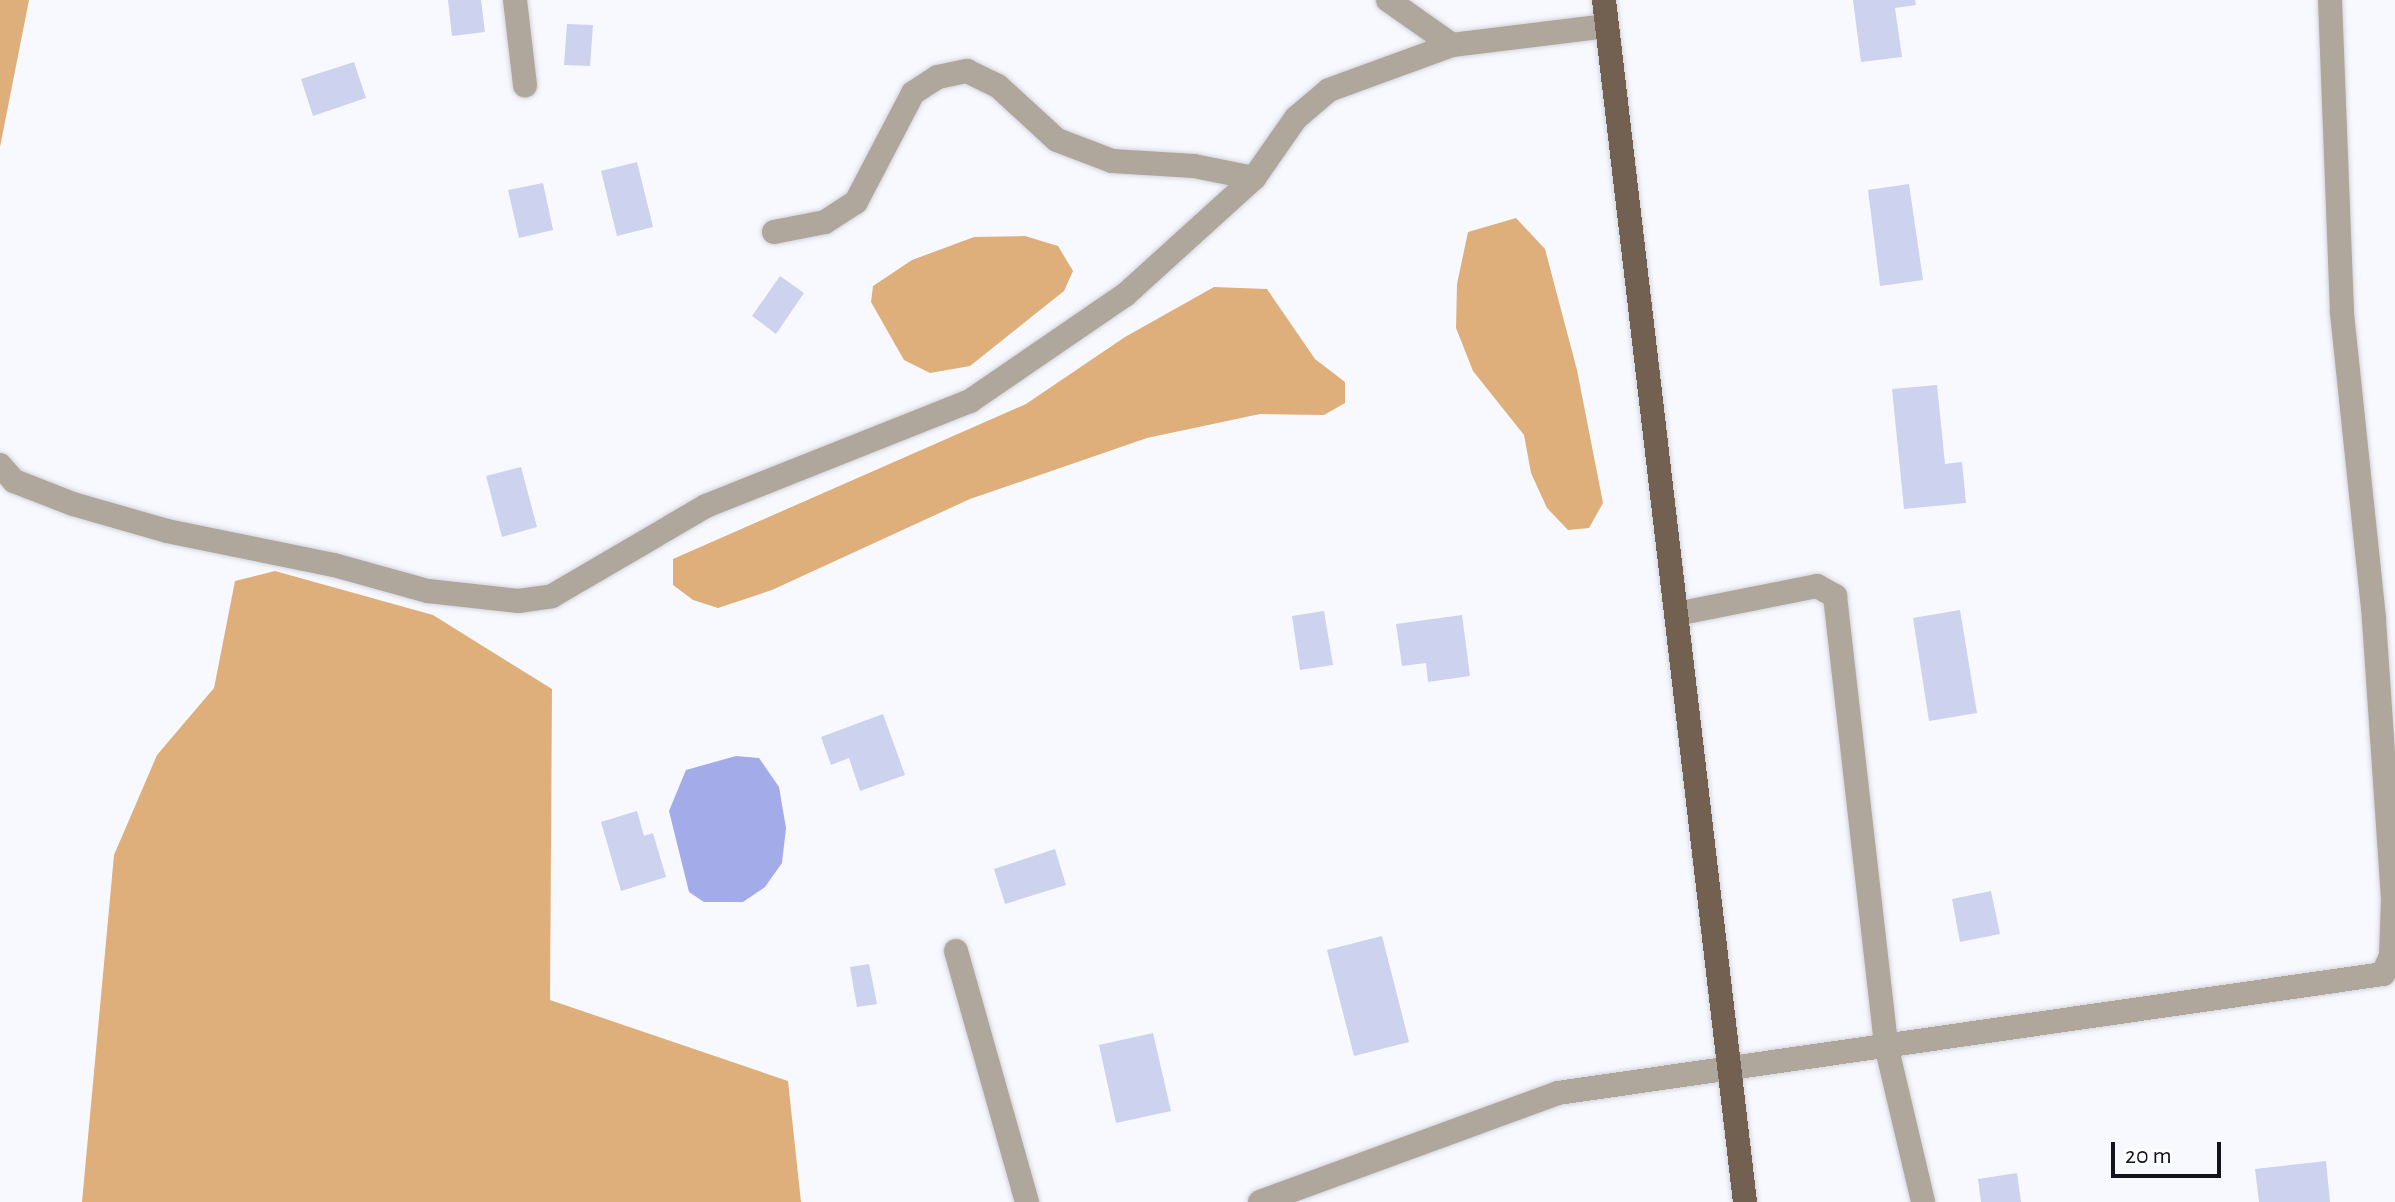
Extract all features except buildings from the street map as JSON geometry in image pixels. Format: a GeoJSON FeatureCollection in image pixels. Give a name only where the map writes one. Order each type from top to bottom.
{"type":"FeatureCollection","features":[{"type":"Feature","properties":{"kind":"main road"},"geometry":{"type":"LineString","coordinates":[[1604,0],[1745,1202]]}},
{"type":"Feature","properties":{"kind":"street"},"geometry":{"type":"LineString","coordinates":[[515,0],[525,85]]}},
{"type":"Feature","properties":{"kind":"street"},"geometry":{"type":"LineString","coordinates":[[1388,0],[1452,45]]}},
{"type":"Feature","properties":{"kind":"street"},"geometry":{"type":"LineString","coordinates":[[1260,1202],[1558,1093],[2383,974],[2391,956],[2393,899],[2374,618],[2342,312],[2330,0]]}},
{"type":"Feature","properties":{"kind":"street"},"geometry":{"type":"LineString","coordinates":[[0,465],[14,481],[73,504],[167,531],[334,565],[428,591],[518,601],[552,596],[706,506],[970,401],[1125,295],[1254,178],[1296,118],[1329,90],[1452,45],[1607,26]]}},
{"type":"Feature","properties":{"kind":"street"},"geometry":{"type":"LineString","coordinates":[[774,232],[825,222],[856,202],[913,93],[938,77],[967,71],[998,86],[1057,140],[1112,161],[1194,166],[1254,178]]}},
{"type":"Feature","properties":{"kind":"street"},"geometry":{"type":"LineString","coordinates":[[1676,614],[1817,586],[1835,596],[1886,1045],[1923,1202]]}},
{"type":"Feature","properties":{"kind":"street"},"geometry":{"type":"LineString","coordinates":[[956,951],[1027,1202]]}},
{"type":"Feature","properties":{"kind":"shaded area"},"geometry":{"type":"Polygon","coordinates":[[[0,0],[29,0],[0,147],[0,0]]]}},
{"type":"Feature","properties":{"kind":"shaded area"},"geometry":{"type":"Polygon","coordinates":[[[1516,218],[1545,249],[1577,370],[1603,503],[1589,528],[1568,530],[1547,508],[1531,473],[1524,435],[1473,371],[1456,328],[1457,284],[1468,232],[1516,218]]]}},
{"type":"Feature","properties":{"kind":"shaded area"},"geometry":{"type":"Polygon","coordinates":[[[1025,236],[1058,246],[1073,271],[1064,291],[970,366],[930,373],[904,360],[871,302],[873,286],[912,260],[974,237],[1025,236]]]}},
{"type":"Feature","properties":{"kind":"shaded area"},"geometry":{"type":"Polygon","coordinates":[[[1214,287],[1267,289],[1315,359],[1345,382],[1345,403],[1324,415],[1260,414],[1147,438],[970,499],[772,590],[718,608],[693,600],[673,585],[673,559],[1026,404],[1125,337],[1214,287]]]}},
{"type":"Feature","properties":{"kind":"shaded area"},"geometry":{"type":"Polygon","coordinates":[[[275,571],[433,615],[552,689],[550,1000],[788,1081],[801,1202],[82,1202],[114,855],[157,755],[214,688],[235,581],[275,571]]]}},
{"type":"Feature","properties":{"kind":"water"},"geometry":{"type":"Polygon","coordinates":[[[736,756],[759,758],[779,787],[786,828],[782,863],[765,887],[743,902],[704,902],[689,892],[669,811],[686,770],[736,756]]]}}]}
